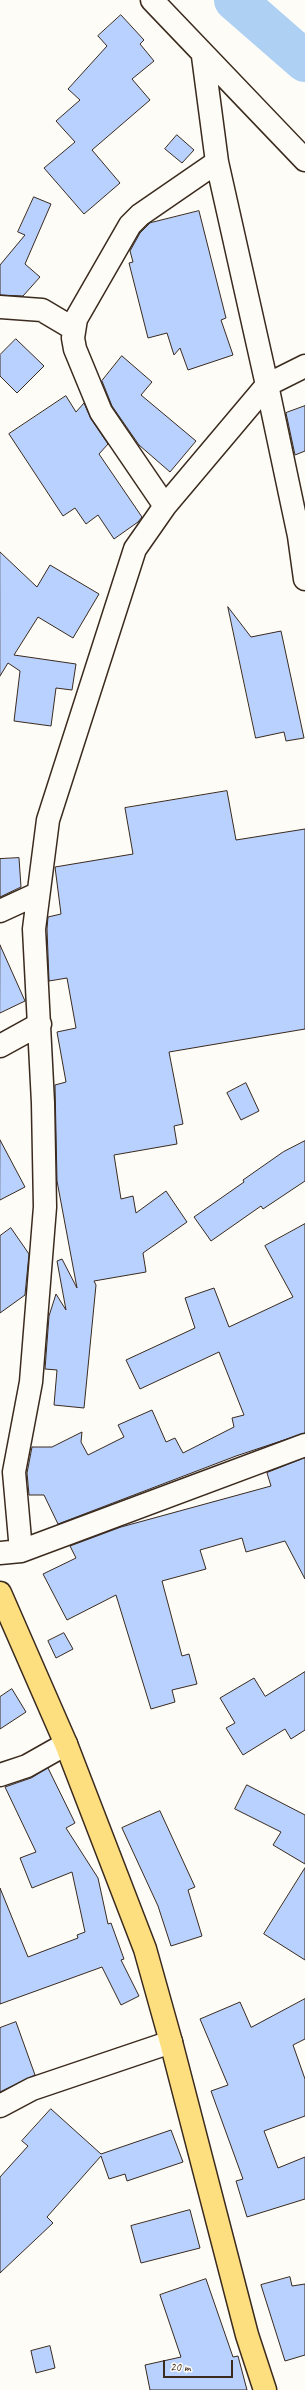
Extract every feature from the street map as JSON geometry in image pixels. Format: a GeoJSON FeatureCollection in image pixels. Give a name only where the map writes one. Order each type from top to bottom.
{"type":"FeatureCollection","features":[{"type":"Feature","properties":{"kind":"main road"},"geometry":{"type":"LineString","coordinates":[[0,1593],[66,1744],[145,1949],[171,2042],[247,2335],[265,2390]]}},
{"type":"Feature","properties":{"kind":"street"},"geometry":{"type":"LineString","coordinates":[[152,0],[203,56],[240,90],[305,160]]}},
{"type":"Feature","properties":{"kind":"street"},"geometry":{"type":"LineString","coordinates":[[203,56],[217,162],[299,536],[305,579]]}},
{"type":"Feature","properties":{"kind":"street"},"geometry":{"type":"LineString","coordinates":[[165,506],[101,412],[75,349],[74,329],[80,312],[130,225],[140,215],[217,162]]}},
{"type":"Feature","properties":{"kind":"street"},"geometry":{"type":"LineString","coordinates":[[0,307],[42,310],[74,329]]}},
{"type":"Feature","properties":{"kind":"street"},"geometry":{"type":"LineString","coordinates":[[305,366],[267,385],[165,506],[135,549],[129,561],[107,640],[84,704],[48,820],[37,894],[34,930],[40,1024],[45,1207],[31,1382],[14,1472],[10,1552],[305,1445]]}},
{"type":"Feature","properties":{"kind":"street"},"geometry":{"type":"LineString","coordinates":[[0,911],[37,894]]}},
{"type":"Feature","properties":{"kind":"street"},"geometry":{"type":"LineString","coordinates":[[0,1046],[40,1024]]}},
{"type":"Feature","properties":{"kind":"street"},"geometry":{"type":"LineString","coordinates":[[0,1774],[26,1766],[66,1744]]}},
{"type":"Feature","properties":{"kind":"street"},"geometry":{"type":"LineString","coordinates":[[0,2106],[32,2089],[171,2042]]}},
{"type":"Feature","properties":{"kind":"building"},"geometry":{"type":"Polygon","coordinates":[[[121,15],[144,40],[140,44],[154,61],[132,79],[150,100],[92,150],[120,183],[84,214],[44,168],[75,142],[56,121],[80,100],[68,89],[107,46],[98,36],[121,15]]]}},
{"type":"Feature","properties":{"kind":"building"},"geometry":{"type":"Polygon","coordinates":[[[177,135],[194,150],[182,163],[165,149],[177,135]]]}},
{"type":"Feature","properties":{"kind":"building"},"geometry":{"type":"Polygon","coordinates":[[[34,197],[51,204],[25,264],[40,277],[23,296],[0,295],[0,265],[25,235],[18,232],[34,197]]]}},
{"type":"Feature","properties":{"kind":"building"},"geometry":{"type":"Polygon","coordinates":[[[199,211],[226,318],[221,320],[233,355],[188,370],[180,348],[174,355],[167,333],[148,338],[129,263],[133,262],[130,251],[140,233],[150,223],[199,211]]]}},
{"type":"Feature","properties":{"kind":"building"},"geometry":{"type":"Polygon","coordinates":[[[16,339],[44,366],[17,393],[0,376],[0,355],[16,339]]]}},
{"type":"Feature","properties":{"kind":"building"},"geometry":{"type":"Polygon","coordinates":[[[122,356],[152,382],[141,395],[196,441],[170,472],[139,445],[112,406],[102,381],[122,356]]]}},
{"type":"Feature","properties":{"kind":"building"},"geometry":{"type":"Polygon","coordinates":[[[66,396],[76,412],[84,403],[91,419],[108,444],[99,454],[142,517],[138,522],[114,539],[98,515],[86,524],[75,508],[63,516],[9,434],[66,396]]]}},
{"type":"Feature","properties":{"kind":"building"},"geometry":{"type":"Polygon","coordinates":[[[305,406],[305,451],[295,455],[286,413],[305,406]]]}},
{"type":"Feature","properties":{"kind":"building"},"geometry":{"type":"Polygon","coordinates":[[[0,552],[37,587],[50,565],[99,594],[73,638],[38,617],[14,655],[76,664],[72,690],[56,688],[51,726],[14,721],[20,671],[8,663],[0,676],[0,552]]]}},
{"type":"Feature","properties":{"kind":"building"},"geometry":{"type":"Polygon","coordinates":[[[228,607],[251,637],[281,631],[304,738],[286,741],[284,732],[256,738],[228,607]]]}},
{"type":"Feature","properties":{"kind":"building"},"geometry":{"type":"Polygon","coordinates":[[[227,791],[236,840],[305,829],[305,1029],[169,1052],[183,1124],[174,1126],[177,1144],[114,1155],[121,1199],[133,1196],[136,1213],[166,1191],[187,1222],[143,1253],[146,1272],[94,1281],[96,1285],[84,1408],[54,1405],[57,1370],[45,1369],[49,1316],[56,1294],[66,1310],[57,1261],[62,1259],[77,1288],[57,1181],[55,1085],[66,1082],[57,1032],[76,1028],[67,978],[49,981],[48,917],[61,914],[55,867],[133,854],[125,808],[227,791]]]}},
{"type":"Feature","properties":{"kind":"building"},"geometry":{"type":"Polygon","coordinates":[[[19,858],[21,887],[0,897],[0,859],[19,858]]]}},
{"type":"Feature","properties":{"kind":"building"},"geometry":{"type":"Polygon","coordinates":[[[0,945],[25,1001],[0,1013],[0,945]]]}},
{"type":"Feature","properties":{"kind":"building"},"geometry":{"type":"Polygon","coordinates":[[[246,1083],[259,1111],[241,1120],[227,1093],[246,1083]]]}},
{"type":"Feature","properties":{"kind":"building"},"geometry":{"type":"Polygon","coordinates":[[[0,1140],[25,1187],[0,1200],[0,1140]]]}},
{"type":"Feature","properties":{"kind":"building"},"geometry":{"type":"Polygon","coordinates":[[[305,1141],[305,1181],[263,1209],[261,1206],[211,1241],[194,1217],[244,1182],[243,1180],[283,1152],[305,1141]]]}},
{"type":"Feature","properties":{"kind":"building"},"geometry":{"type":"Polygon","coordinates":[[[305,1224],[305,1433],[236,1456],[58,1524],[44,1495],[29,1495],[27,1473],[32,1447],[52,1447],[82,1432],[81,1442],[88,1455],[124,1437],[118,1425],[152,1410],[166,1442],[175,1438],[183,1453],[234,1427],[232,1418],[244,1415],[219,1352],[140,1389],[126,1360],[195,1328],[185,1298],[214,1288],[229,1327],[293,1297],[265,1246],[305,1224]]]}},
{"type":"Feature","properties":{"kind":"building"},"geometry":{"type":"Polygon","coordinates":[[[11,1228],[29,1254],[25,1295],[0,1313],[0,1236],[11,1228]]]}},
{"type":"Feature","properties":{"kind":"building"},"geometry":{"type":"Polygon","coordinates":[[[305,1458],[305,1579],[285,1541],[246,1552],[242,1538],[200,1550],[206,1569],[162,1581],[182,1656],[189,1654],[197,1684],[172,1690],[175,1702],[151,1709],[116,1595],[67,1620],[43,1574],[76,1558],[70,1546],[121,1527],[271,1486],[267,1473],[305,1458]]]}},
{"type":"Feature","properties":{"kind":"building"},"geometry":{"type":"Polygon","coordinates":[[[64,1633],[73,1649],[56,1658],[48,1641],[64,1633]]]}},
{"type":"Feature","properties":{"kind":"building"},"geometry":{"type":"Polygon","coordinates":[[[305,1672],[305,1730],[291,1739],[285,1729],[243,1755],[226,1728],[235,1723],[220,1698],[254,1678],[265,1696],[305,1672]]]}},
{"type":"Feature","properties":{"kind":"building"},"geometry":{"type":"Polygon","coordinates":[[[12,1689],[26,1712],[0,1729],[0,1697],[12,1689]]]}},
{"type":"Feature","properties":{"kind":"building"},"geometry":{"type":"Polygon","coordinates":[[[48,1768],[75,1823],[66,1828],[98,1878],[108,1924],[111,1923],[124,1959],[121,1960],[139,1996],[121,2005],[102,1967],[0,2004],[0,1888],[28,1957],[78,1938],[77,1935],[85,1932],[72,1872],[32,1888],[20,1858],[36,1852],[5,1787],[31,1778],[48,1768]]]}},
{"type":"Feature","properties":{"kind":"building"},"geometry":{"type":"Polygon","coordinates":[[[247,1785],[305,1815],[305,1864],[273,1845],[281,1832],[235,1809],[247,1785]]]}},
{"type":"Feature","properties":{"kind":"building"},"geometry":{"type":"Polygon","coordinates":[[[160,1811],[195,1887],[188,1890],[202,1936],[171,1946],[158,1906],[122,1828],[160,1811]]]}},
{"type":"Feature","properties":{"kind":"building"},"geometry":{"type":"Polygon","coordinates":[[[305,1868],[305,1960],[264,1934],[305,1868]]]}},
{"type":"Feature","properties":{"kind":"building"},"geometry":{"type":"Polygon","coordinates":[[[305,1999],[305,2039],[293,2045],[305,2079],[305,2116],[264,2131],[278,2168],[305,2157],[305,2199],[247,2217],[236,2181],[243,2179],[211,2091],[228,2085],[200,2019],[240,2002],[251,2027],[305,1999]]]}},
{"type":"Feature","properties":{"kind":"building"},"geometry":{"type":"Polygon","coordinates":[[[16,2022],[35,2075],[0,2092],[0,2028],[16,2022]]]}},
{"type":"Feature","properties":{"kind":"building"},"geometry":{"type":"Polygon","coordinates":[[[51,2109],[101,2154],[171,2130],[183,2162],[127,2181],[125,2174],[109,2179],[101,2156],[47,2217],[53,2223],[0,2273],[0,2177],[28,2146],[22,2141],[51,2109]]]}},
{"type":"Feature","properties":{"kind":"building"},"geometry":{"type":"Polygon","coordinates":[[[190,2210],[200,2248],[141,2263],[131,2226],[190,2210]]]}},
{"type":"Feature","properties":{"kind":"building"},"geometry":{"type":"Polygon","coordinates":[[[290,2277],[292,2286],[305,2284],[305,2355],[285,2361],[261,2285],[290,2277]]]}},
{"type":"Feature","properties":{"kind":"building"},"geometry":{"type":"Polygon","coordinates":[[[206,2279],[233,2357],[238,2356],[247,2390],[150,2390],[145,2365],[181,2357],[160,2295],[206,2279]]]}},
{"type":"Feature","properties":{"kind":"building"},"geometry":{"type":"Polygon","coordinates":[[[50,2346],[55,2368],[36,2373],[31,2351],[50,2346]]]}},
{"type":"Feature","properties":{"kind":"waterway"},"geometry":{"type":"LineString","coordinates":[[235,0],[305,61]]}}]}
